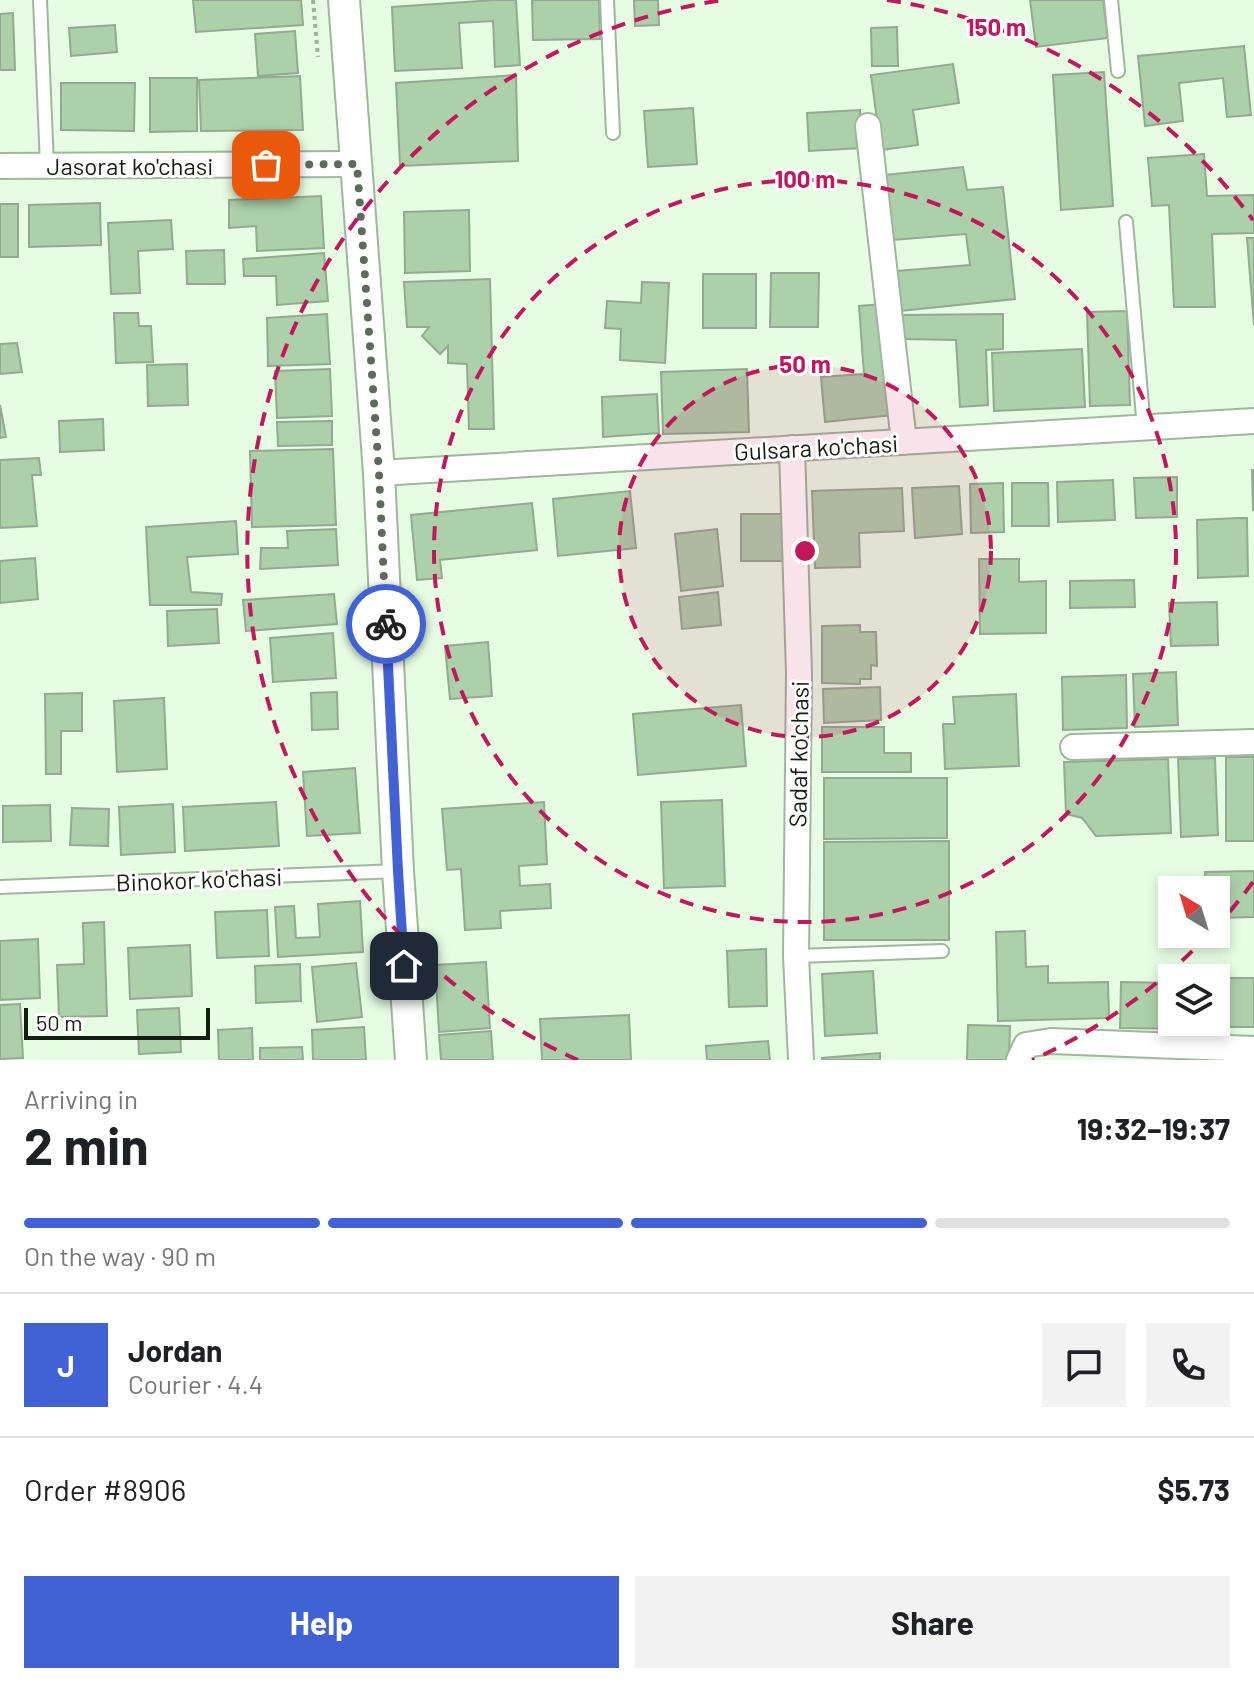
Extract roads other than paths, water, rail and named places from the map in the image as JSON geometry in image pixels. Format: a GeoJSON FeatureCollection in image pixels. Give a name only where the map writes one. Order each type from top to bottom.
{"type":"FeatureCollection","features":[{"type":"Feature","properties":{"kind":"street"},"geometry":{"type":"LineString","coordinates":[[344,0],[379,473],[398,871],[411,1060]]}},
{"type":"Feature","properties":{"kind":"street"},"geometry":{"type":"LineString","coordinates":[[868,126],[904,442]]}},
{"type":"Feature","properties":{"kind":"street","name":"Jasorat ko'chasi"},"geometry":{"type":"LineString","coordinates":[[0,166],[357,164]]}},
{"type":"Feature","properties":{"kind":"street","name":"Gulsara ko'chasi"},"geometry":{"type":"LineString","coordinates":[[379,473],[1254,421]]}},
{"type":"Feature","properties":{"kind":"street","name":"Sadaf ko'chasi"},"geometry":{"type":"LineString","coordinates":[[792,448],[799,673],[796,956],[801,1060]]}},
{"type":"Feature","properties":{"kind":"street"},"geometry":{"type":"LineString","coordinates":[[1073,747],[1254,742]]}},
{"type":"Feature","properties":{"kind":"street"},"geometry":{"type":"LineString","coordinates":[[1022,1053],[1051,1041],[1254,1049]]}},
{"type":"Feature","properties":{"kind":"lane"},"geometry":{"type":"LineString","coordinates":[[40,0],[47,165]]}},
{"type":"Feature","properties":{"kind":"lane"},"geometry":{"type":"LineString","coordinates":[[607,0],[613,133]]}},
{"type":"Feature","properties":{"kind":"lane"},"geometry":{"type":"LineString","coordinates":[[1111,0],[1118,71]]}},
{"type":"Feature","properties":{"kind":"lane"},"geometry":{"type":"LineString","coordinates":[[1126,222],[1144,428]]}},
{"type":"Feature","properties":{"kind":"lane","name":"Binokor ko'chasi"},"geometry":{"type":"LineString","coordinates":[[0,887],[398,871]]}},
{"type":"Feature","properties":{"kind":"lane"},"geometry":{"type":"LineString","coordinates":[[796,956],[942,951]]}}]}
